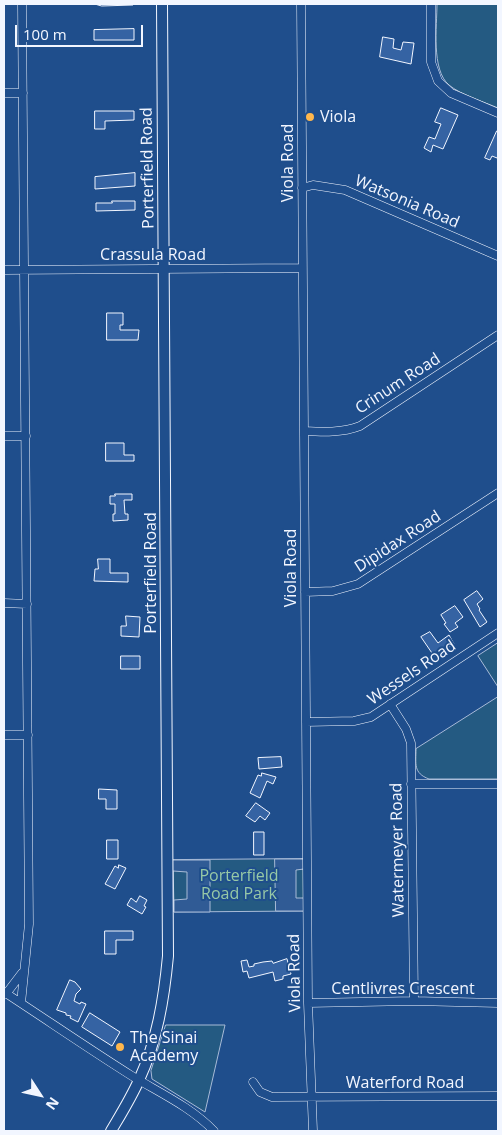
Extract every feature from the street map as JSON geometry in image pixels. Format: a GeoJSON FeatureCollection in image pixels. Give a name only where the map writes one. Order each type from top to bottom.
{"type":"FeatureCollection","features":[{"type":"Feature","properties":{"kind":"street"},"geometry":{"type":"LineString","coordinates":[[20,1003],[29,924],[22,4]]}},
{"type":"Feature","properties":{"kind":"street","name":"Porterfield Road"},"geometry":{"type":"LineString","coordinates":[[111,1131],[139,1080],[149,1055],[161,1012],[168,956],[162,4]]}},
{"type":"Feature","properties":{"kind":"street","name":"Viola Road"},"geometry":{"type":"LineString","coordinates":[[300,4],[308,1003],[313,1131]]}},
{"type":"Feature","properties":{"kind":"street"},"geometry":{"type":"LineString","coordinates":[[431,4],[431,62],[438,81],[451,93],[498,113]]}},
{"type":"Feature","properties":{"kind":"street"},"geometry":{"type":"LineString","coordinates":[[4,93],[23,93]]}},
{"type":"Feature","properties":{"kind":"street","name":"Watsonia Road"},"geometry":{"type":"LineString","coordinates":[[302,188],[313,185],[325,186],[353,193],[498,256]]}},
{"type":"Feature","properties":{"kind":"street","name":"Crassula Road"},"geometry":{"type":"LineString","coordinates":[[4,270],[302,268]]}},
{"type":"Feature","properties":{"kind":"street","name":"Crinum Road"},"geometry":{"type":"LineString","coordinates":[[304,431],[337,431],[360,426],[498,335]]}},
{"type":"Feature","properties":{"kind":"street"},"geometry":{"type":"LineString","coordinates":[[4,436],[26,436]]}},
{"type":"Feature","properties":{"kind":"street","name":"Dipidax Road"},"geometry":{"type":"LineString","coordinates":[[305,592],[333,591],[358,584],[498,493]]}},
{"type":"Feature","properties":{"kind":"street"},"geometry":{"type":"LineString","coordinates":[[4,603],[27,604]]}},
{"type":"Feature","properties":{"kind":"street","name":"Wessels Road"},"geometry":{"type":"LineString","coordinates":[[306,722],[354,722],[371,717],[498,633]]}},
{"type":"Feature","properties":{"kind":"street","name":"Watermeyer Road"},"geometry":{"type":"LineString","coordinates":[[390,704],[410,738],[414,1001]]}},
{"type":"Feature","properties":{"kind":"street"},"geometry":{"type":"LineString","coordinates":[[4,735],[28,735]]}},
{"type":"Feature","properties":{"kind":"street"},"geometry":{"type":"LineString","coordinates":[[411,784],[498,784]]}},
{"type":"Feature","properties":{"kind":"street"},"geometry":{"type":"LineString","coordinates":[[23,971],[5,993],[182,1106],[214,1131]]}},
{"type":"Feature","properties":{"kind":"street","name":"Centlivres Crescent"},"geometry":{"type":"LineString","coordinates":[[308,1003],[414,1001],[498,1003]]}},
{"type":"Feature","properties":{"kind":"street","name":"Waterford Road"},"geometry":{"type":"LineString","coordinates":[[254,1082],[260,1092],[272,1097],[498,1096]]}},
{"type":"Feature","properties":{"kind":"green space"},"geometry":{"type":"Polygon","coordinates":[[[437,4],[498,4],[498,108],[460,92],[449,85],[443,78],[437,59],[436,47],[437,4]]]}},
{"type":"Feature","properties":{"kind":"green space"},"geometry":{"type":"Polygon","coordinates":[[[498,643],[498,687],[478,656],[498,643]]]}},
{"type":"Feature","properties":{"kind":"green space"},"geometry":{"type":"Polygon","coordinates":[[[498,697],[498,779],[429,779],[420,774],[416,764],[416,749],[498,697]]]}},
{"type":"Feature","properties":{"kind":"green space","name":"Porterfield Road Park"},"geometry":{"type":"Polygon","coordinates":[[[304,859],[304,911],[174,912],[173,860],[304,859]]]}},
{"type":"Feature","properties":{"kind":"green space"},"geometry":{"type":"Polygon","coordinates":[[[166,1025],[225,1025],[205,1112],[152,1079],[151,1071],[166,1025]]]}},
{"type":"Feature","properties":{"kind":"shaded area"},"geometry":{"type":"Polygon","coordinates":[[[275,859],[304,859],[304,869],[296,870],[296,898],[304,898],[304,911],[276,911],[275,859]]]}},
{"type":"Feature","properties":{"kind":"shaded area"},"geometry":{"type":"Polygon","coordinates":[[[173,860],[210,860],[210,912],[174,912],[174,900],[187,899],[187,872],[173,871],[173,860]]]}},
{"type":"Feature","properties":{"kind":"building"},"geometry":{"type":"Polygon","coordinates":[[[95,4],[133,4],[133,5],[102,6],[95,4]]]}},
{"type":"Feature","properties":{"kind":"building"},"geometry":{"type":"Polygon","coordinates":[[[134,29],[134,40],[94,40],[94,30],[134,29]]]}},
{"type":"Feature","properties":{"kind":"building"},"geometry":{"type":"Polygon","coordinates":[[[383,37],[394,39],[393,48],[401,50],[403,42],[414,43],[411,64],[380,57],[383,37]]]}},
{"type":"Feature","properties":{"kind":"building"},"geometry":{"type":"Polygon","coordinates":[[[441,108],[458,115],[443,149],[433,145],[431,152],[424,148],[429,137],[435,139],[441,124],[435,122],[441,108]]]}},
{"type":"Feature","properties":{"kind":"building"},"geometry":{"type":"Polygon","coordinates":[[[95,111],[134,111],[134,120],[105,121],[105,129],[95,129],[95,111]]]}},
{"type":"Feature","properties":{"kind":"building"},"geometry":{"type":"Polygon","coordinates":[[[497,131],[498,156],[497,158],[492,156],[490,160],[485,158],[497,131]]]}},
{"type":"Feature","properties":{"kind":"building"},"geometry":{"type":"Polygon","coordinates":[[[135,173],[135,186],[95,189],[95,177],[135,173]]]}},
{"type":"Feature","properties":{"kind":"building"},"geometry":{"type":"Polygon","coordinates":[[[112,201],[135,201],[135,210],[96,211],[96,203],[112,203],[112,201]]]}},
{"type":"Feature","properties":{"kind":"building"},"geometry":{"type":"Polygon","coordinates":[[[107,313],[123,313],[123,325],[120,325],[120,330],[139,330],[138,340],[107,340],[107,313]]]}},
{"type":"Feature","properties":{"kind":"building"},"geometry":{"type":"Polygon","coordinates":[[[106,443],[124,443],[124,455],[134,455],[134,461],[106,461],[106,443]]]}},
{"type":"Feature","properties":{"kind":"building"},"geometry":{"type":"Polygon","coordinates":[[[115,494],[132,494],[132,500],[124,500],[125,514],[128,514],[128,520],[113,521],[115,504],[110,504],[110,496],[115,496],[115,494]]]}},
{"type":"Feature","properties":{"kind":"building"},"geometry":{"type":"Polygon","coordinates":[[[98,559],[110,559],[110,573],[128,573],[128,582],[94,581],[95,569],[98,569],[98,559]]]}},
{"type":"Feature","properties":{"kind":"building"},"geometry":{"type":"Polygon","coordinates":[[[477,591],[483,599],[477,604],[487,622],[480,627],[464,600],[477,591]]]}},
{"type":"Feature","properties":{"kind":"building"},"geometry":{"type":"Polygon","coordinates":[[[455,606],[463,617],[455,623],[458,627],[450,632],[444,624],[446,623],[441,615],[455,606]]]}},
{"type":"Feature","properties":{"kind":"building"},"geometry":{"type":"Polygon","coordinates":[[[126,616],[140,617],[139,637],[121,636],[121,626],[126,626],[126,616]]]}},
{"type":"Feature","properties":{"kind":"building"},"geometry":{"type":"Polygon","coordinates":[[[430,632],[438,643],[449,635],[454,644],[434,656],[421,637],[430,632]]]}},
{"type":"Feature","properties":{"kind":"building"},"geometry":{"type":"Polygon","coordinates":[[[121,656],[140,656],[140,669],[121,669],[121,656]]]}},
{"type":"Feature","properties":{"kind":"building"},"geometry":{"type":"Polygon","coordinates":[[[281,757],[282,767],[259,769],[258,758],[281,757]]]}},
{"type":"Feature","properties":{"kind":"building"},"geometry":{"type":"Polygon","coordinates":[[[262,773],[276,777],[273,784],[267,781],[260,798],[250,793],[258,775],[261,776],[262,773]]]}},
{"type":"Feature","properties":{"kind":"building"},"geometry":{"type":"Polygon","coordinates":[[[99,789],[117,790],[117,809],[106,809],[106,799],[99,799],[99,789]]]}},
{"type":"Feature","properties":{"kind":"building"},"geometry":{"type":"Polygon","coordinates":[[[256,803],[270,813],[265,820],[260,816],[255,822],[246,816],[256,803]]]}},
{"type":"Feature","properties":{"kind":"building"},"geometry":{"type":"Polygon","coordinates":[[[254,832],[264,832],[264,855],[254,855],[254,832]]]}},
{"type":"Feature","properties":{"kind":"building"},"geometry":{"type":"Polygon","coordinates":[[[107,840],[118,840],[118,859],[107,859],[107,840]]]}},
{"type":"Feature","properties":{"kind":"building"},"geometry":{"type":"Polygon","coordinates":[[[119,865],[126,868],[115,889],[105,884],[115,866],[118,868],[119,865]]]}},
{"type":"Feature","properties":{"kind":"building"},"geometry":{"type":"Polygon","coordinates":[[[140,896],[147,900],[142,914],[127,905],[131,898],[136,902],[140,896]]]}},
{"type":"Feature","properties":{"kind":"building"},"geometry":{"type":"Polygon","coordinates":[[[105,931],[133,931],[133,940],[116,940],[116,954],[105,954],[105,931]]]}},
{"type":"Feature","properties":{"kind":"building"},"geometry":{"type":"Polygon","coordinates":[[[287,959],[291,974],[275,981],[273,972],[249,978],[247,971],[243,972],[241,961],[247,960],[249,967],[263,962],[272,961],[273,963],[287,959]]]}},
{"type":"Feature","properties":{"kind":"building"},"geometry":{"type":"Polygon","coordinates":[[[70,980],[75,982],[81,989],[76,994],[74,1001],[86,1004],[78,1022],[70,1018],[71,1016],[66,1015],[66,1013],[57,1010],[70,980]]]}},
{"type":"Feature","properties":{"kind":"building"},"geometry":{"type":"Polygon","coordinates":[[[90,1013],[120,1032],[112,1046],[82,1027],[90,1013]]]}},
{"type":"Feature","properties":{"kind":"place","name":"Viola"},"geometry":{"type":"Point","coordinates":[310,117]}},
{"type":"Feature","properties":{"kind":"place","name":"The Sinai Academy"},"geometry":{"type":"Point","coordinates":[120,1047]}}]}
